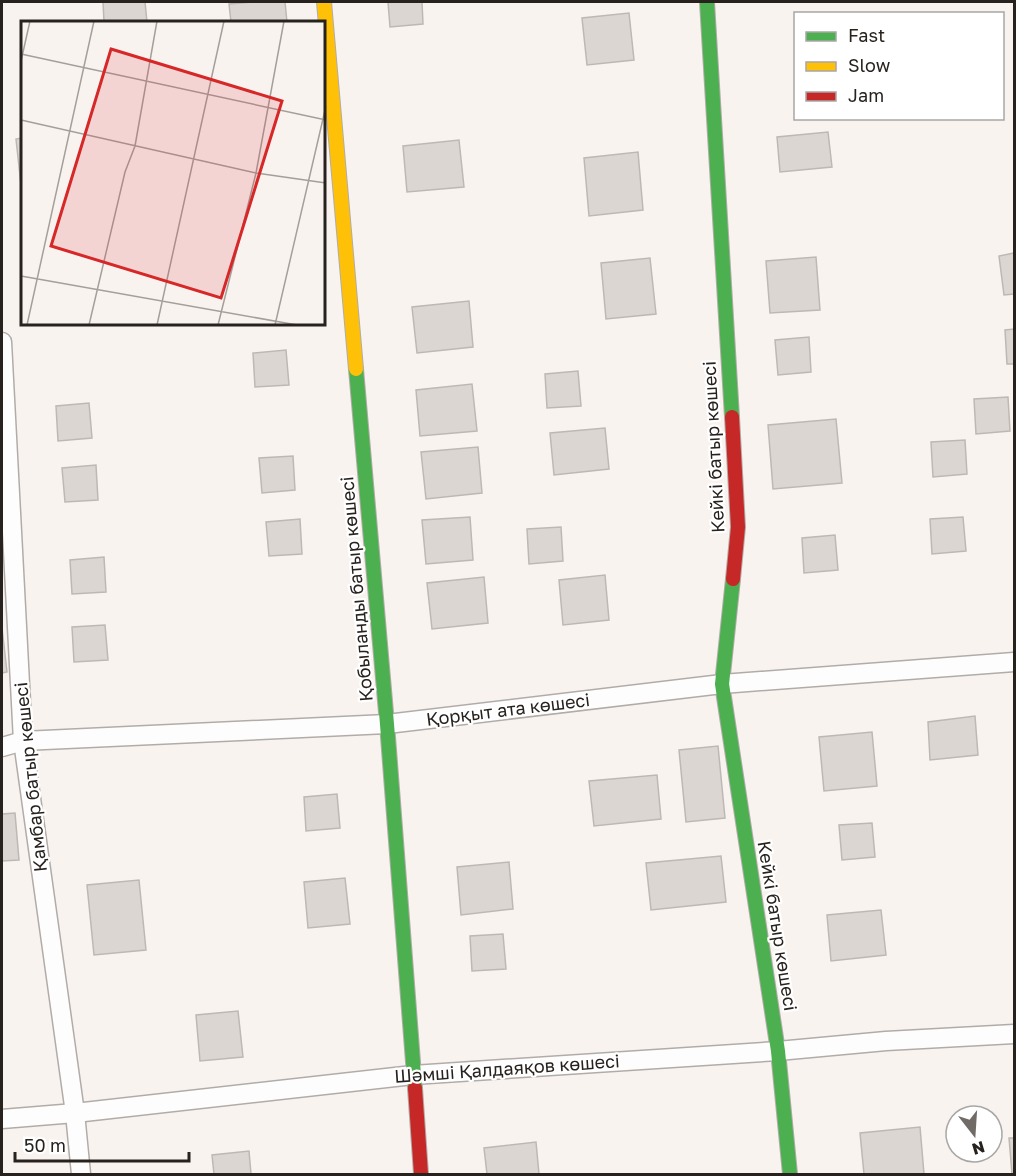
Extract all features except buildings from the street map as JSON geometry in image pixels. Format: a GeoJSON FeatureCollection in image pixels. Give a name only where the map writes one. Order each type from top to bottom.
{"type":"FeatureCollection","features":[{"type":"Feature","properties":{"kind":"street","name":"Қобыланды батыр көшесі"},"geometry":{"type":"LineString","coordinates":[[324,2],[326,21]]}},
{"type":"Feature","properties":{"kind":"street","name":"Кейкі батыр көшесі"},"geometry":{"type":"LineString","coordinates":[[707,2],[738,527],[722,684],[778,1051],[790,1174]]}},
{"type":"Feature","properties":{"kind":"street","name":"Қобыланды батыр көшесі"},"geometry":{"type":"LineString","coordinates":[[326,25],[387,724],[421,1174]]}},
{"type":"Feature","properties":{"kind":"street","name":"Қамбар батыр көшесі"},"geometry":{"type":"LineString","coordinates":[[2,342],[23,741],[75,1113],[81,1174]]}},
{"type":"Feature","properties":{"kind":"street","name":"Қорқыт ата көшесі"},"geometry":{"type":"LineString","coordinates":[[2,747],[23,741],[387,724],[722,684],[1014,662]]}},
{"type":"Feature","properties":{"kind":"street","name":"Шәмші Қалдаяқов көшесі"},"geometry":{"type":"LineString","coordinates":[[2,1119],[75,1113],[413,1075],[1014,1034]]}},
{"type":"Feature","properties":{"kind":"traffic: fast"},"geometry":{"type":"LineString","coordinates":[[707,2],[732,417]]}},
{"type":"Feature","properties":{"kind":"traffic: fast"},"geometry":{"type":"LineString","coordinates":[[356,369],[387,724],[415,1088]]}},
{"type":"Feature","properties":{"kind":"traffic: fast"},"geometry":{"type":"LineString","coordinates":[[733,579],[722,684],[778,1051],[790,1174]]}},
{"type":"Feature","properties":{"kind":"traffic: slow"},"geometry":{"type":"LineString","coordinates":[[324,2],[326,21]]}},
{"type":"Feature","properties":{"kind":"traffic: slow"},"geometry":{"type":"LineString","coordinates":[[326,25],[356,369]]}},
{"type":"Feature","properties":{"kind":"traffic: jam"},"geometry":{"type":"LineString","coordinates":[[732,417],[738,527],[733,579]]}},
{"type":"Feature","properties":{"kind":"traffic: jam"},"geometry":{"type":"LineString","coordinates":[[415,1088],[421,1174]]}}]}
